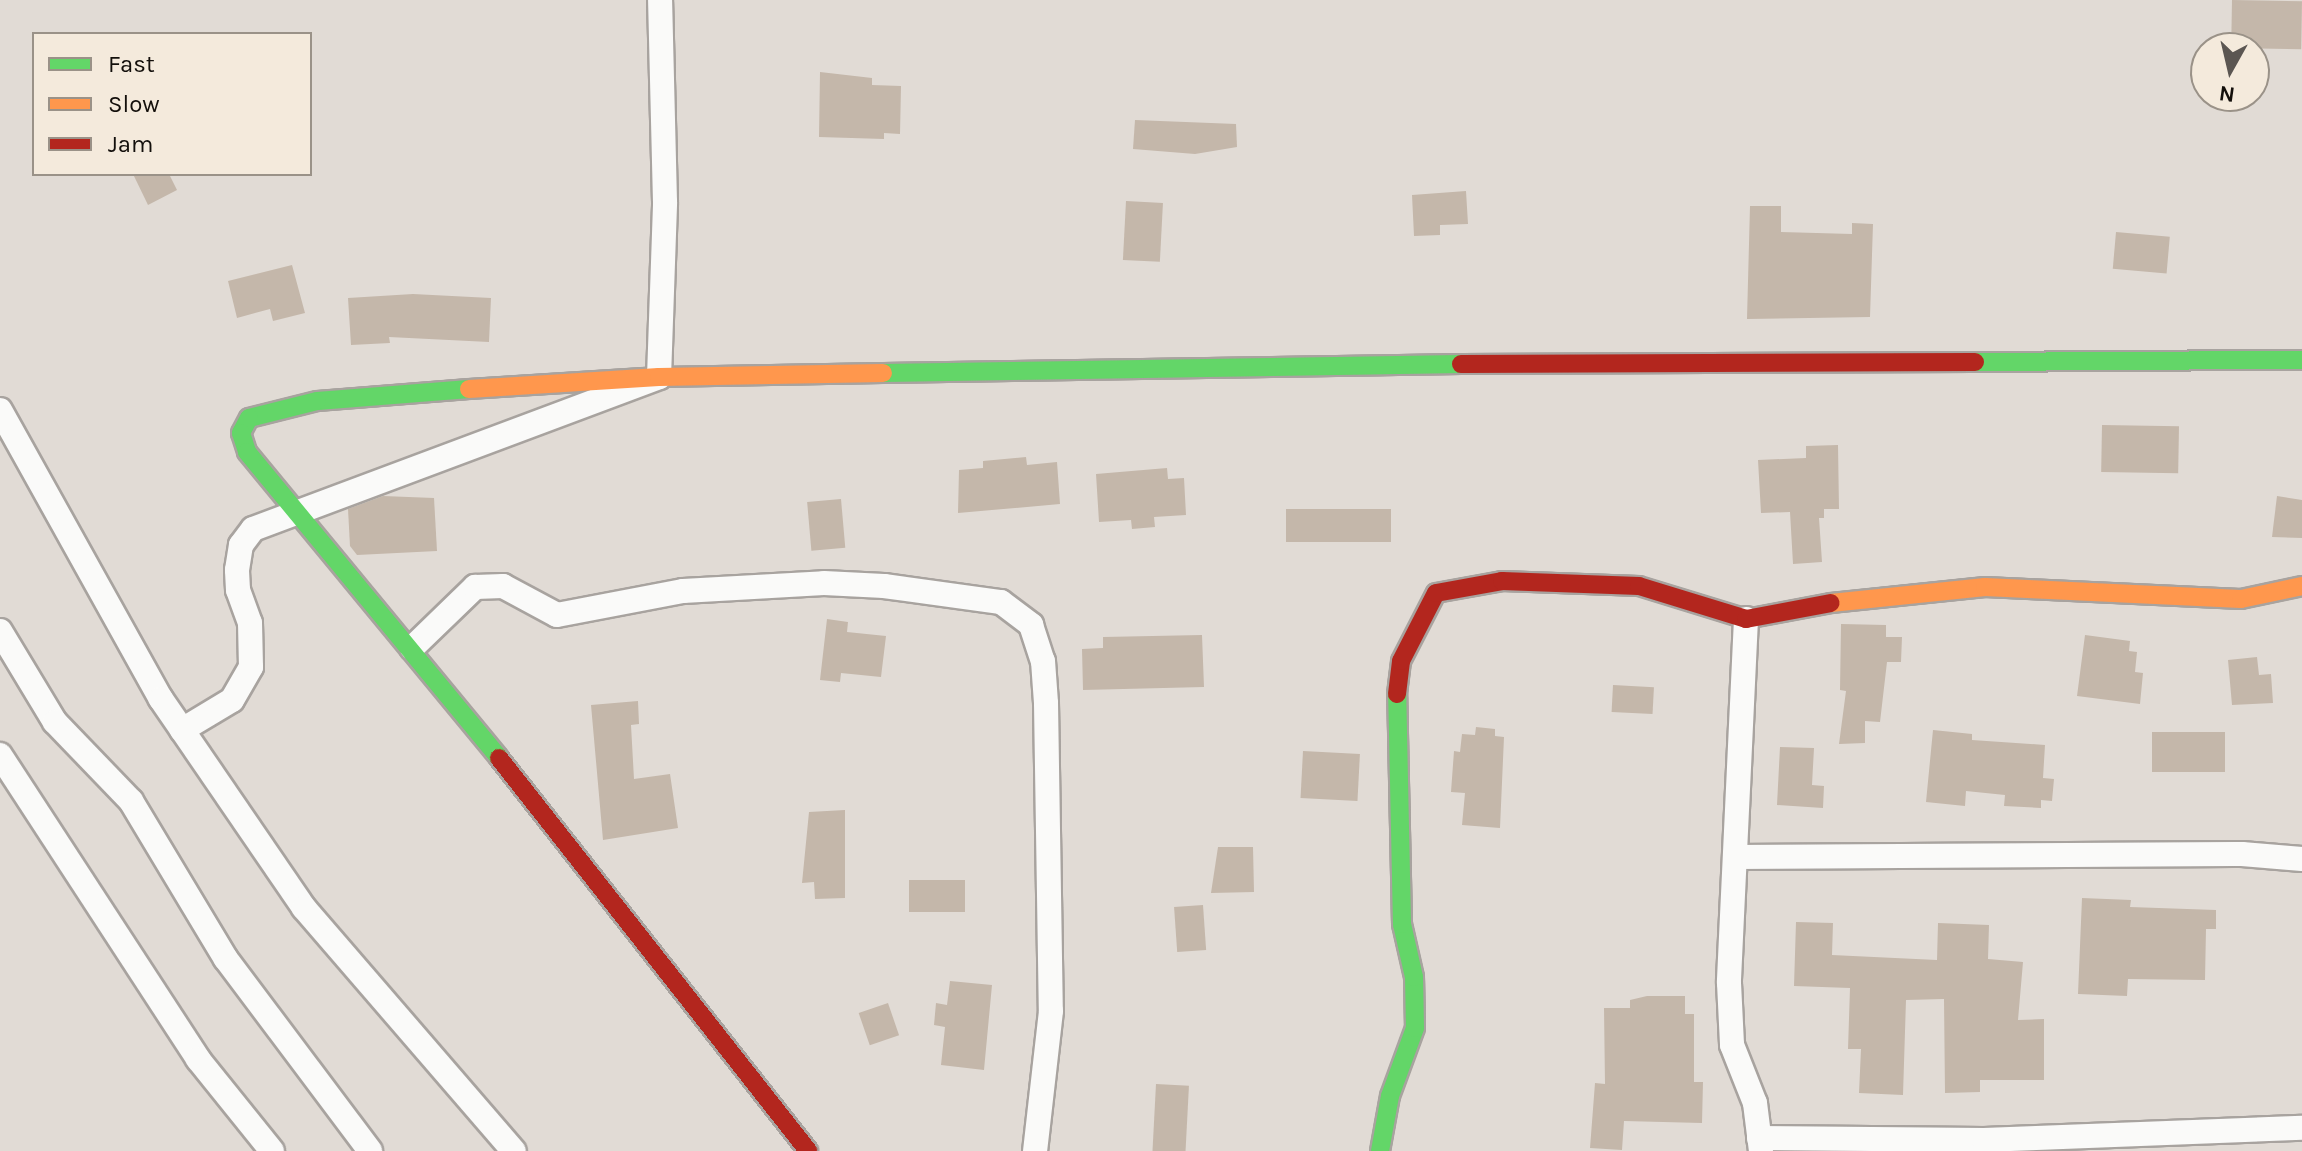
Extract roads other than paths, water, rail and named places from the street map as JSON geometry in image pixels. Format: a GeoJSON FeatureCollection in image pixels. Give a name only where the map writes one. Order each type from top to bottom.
{"type":"FeatureCollection","features":[{"type":"Feature","properties":{"kind":"street"},"geometry":{"type":"LineString","coordinates":[[659,377],[665,202],[660,0]]}},
{"type":"Feature","properties":{"kind":"street"},"geometry":{"type":"LineString","coordinates":[[808,1151],[412,648],[296,515],[247,452],[241,433],[249,418],[317,401],[382,394],[659,377],[1485,363],[2302,360]]}},
{"type":"Feature","properties":{"kind":"street"},"geometry":{"type":"LineString","coordinates":[[182,730],[243,688],[251,652],[250,623],[238,590],[241,545],[253,529],[659,377]]}},
{"type":"Feature","properties":{"kind":"street"},"geometry":{"type":"LineString","coordinates":[[0,410],[182,730],[304,908],[514,1151]]}},
{"type":"Feature","properties":{"kind":"street"},"geometry":{"type":"LineString","coordinates":[[1380,1151],[1390,1096],[1415,1028],[1414,977],[1402,924],[1395,709],[1401,661],[1419,618],[1436,593],[1502,581],[1639,586],[1733,611],[1746,619],[1791,607],[1985,587],[2241,599],[2302,586]]}},
{"type":"Feature","properties":{"kind":"street"},"geometry":{"type":"LineString","coordinates":[[412,648],[475,587],[503,586],[557,615],[637,604],[683,591],[824,583],[884,586],[1001,602],[1031,625],[1043,661],[1046,703],[1051,1011],[1035,1151]]}},
{"type":"Feature","properties":{"kind":"street"},"geometry":{"type":"LineString","coordinates":[[1746,619],[1735,857],[1732,1045],[1755,1103],[1760,1144],[1984,1140],[2302,1128]]}},
{"type":"Feature","properties":{"kind":"street"},"geometry":{"type":"LineString","coordinates":[[0,631],[55,722],[131,801],[226,959],[370,1151]]}},
{"type":"Feature","properties":{"kind":"street"},"geometry":{"type":"LineString","coordinates":[[0,755],[198,1059],[272,1151]]}},
{"type":"Feature","properties":{"kind":"street"},"geometry":{"type":"LineString","coordinates":[[1735,857],[2242,854],[2302,859]]}}]}
